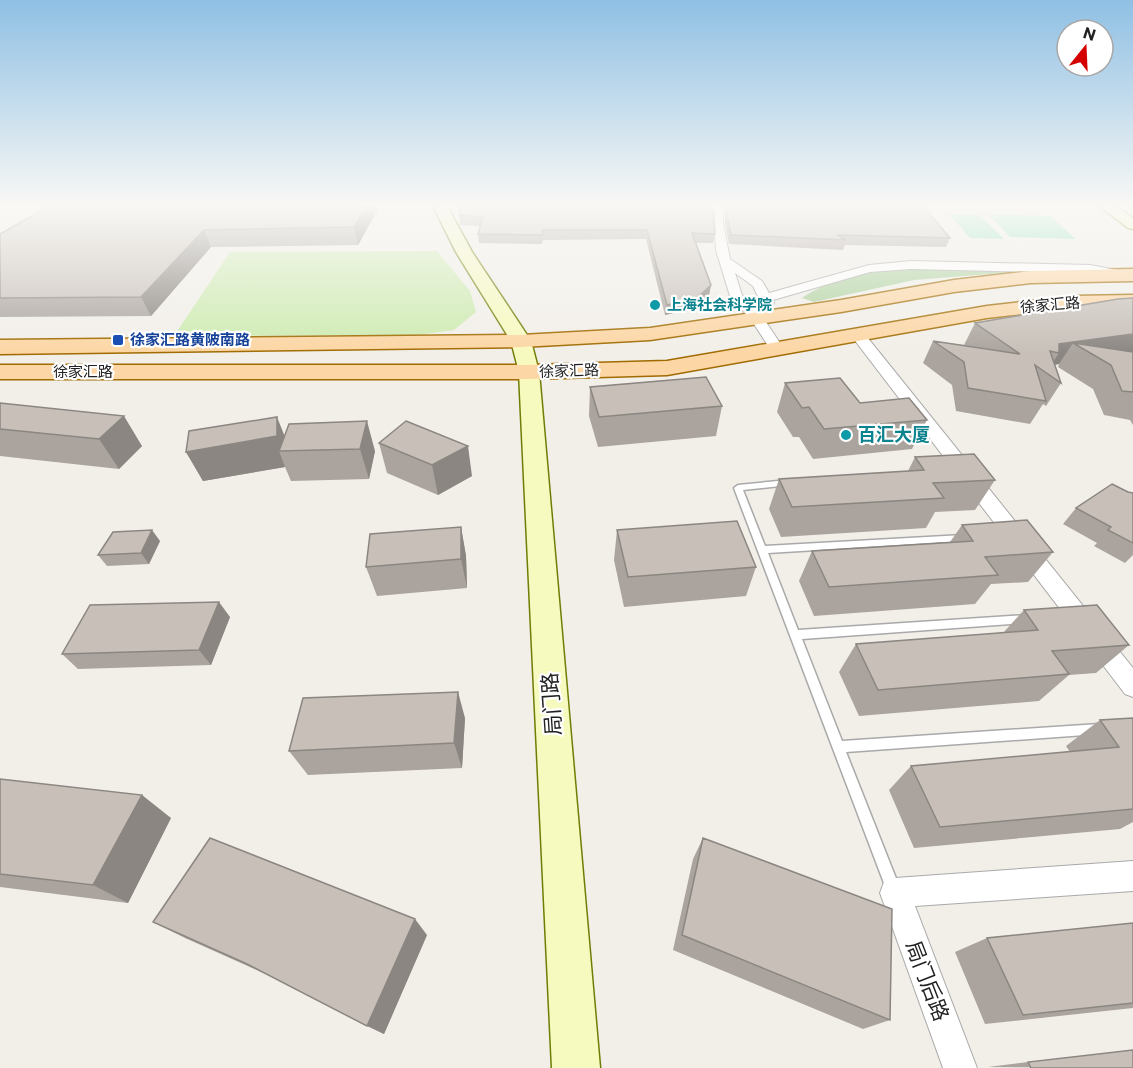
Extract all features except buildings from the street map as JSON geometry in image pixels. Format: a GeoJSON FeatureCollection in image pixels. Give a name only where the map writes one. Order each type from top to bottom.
{"type":"FeatureCollection","features":[{"type":"Feature","properties":{"kind":"main road","name":"徐家汇路"},"geometry":{"type":"LineString","coordinates":[[0,372],[525,356],[954,286],[1031,277],[1128,275]]}},
{"type":"Feature","properties":{"kind":"main road","name":"徐家汇路"},"geometry":{"type":"LineString","coordinates":[[0,347],[525,356],[666,368],[987,312],[1073,302],[1133,301]]}},
{"type":"Feature","properties":{"kind":"street"},"geometry":{"type":"LineString","coordinates":[[465,254],[525,356]]}},
{"type":"Feature","properties":{"kind":"street"},"geometry":{"type":"LineString","coordinates":[[724,254],[736,296],[757,319],[777,349]]}},
{"type":"Feature","properties":{"kind":"street"},"geometry":{"type":"LineString","coordinates":[[726,261],[758,284],[768,303],[757,319]]}},
{"type":"Feature","properties":{"kind":"street"},"geometry":{"type":"LineString","coordinates":[[765,298],[869,268],[911,265],[1089,269],[1128,275]]}},
{"type":"Feature","properties":{"kind":"street"},"geometry":{"type":"LineString","coordinates":[[858,335],[1070,616],[1133,686]]}},
{"type":"Feature","properties":{"kind":"street","name":"局门路"},"geometry":{"type":"LineString","coordinates":[[525,356],[576,1068]]}},
{"type":"Feature","properties":{"kind":"street"},"geometry":{"type":"LineString","coordinates":[[895,893],[1133,876]]}},
{"type":"Feature","properties":{"kind":"street","name":"局门后路"},"geometry":{"type":"LineString","coordinates":[[895,893],[960,1068]]}},
{"type":"Feature","properties":{"kind":"lane"},"geometry":{"type":"LineString","coordinates":[[797,482],[738,488],[895,893]]}},
{"type":"Feature","properties":{"kind":"lane"},"geometry":{"type":"LineString","coordinates":[[762,550],[978,537]]}},
{"type":"Feature","properties":{"kind":"lane"},"geometry":{"type":"LineString","coordinates":[[795,635],[1039,618]]}},
{"type":"Feature","properties":{"kind":"lane"},"geometry":{"type":"LineString","coordinates":[[838,747],[1109,728]]}},
{"type":"Feature","properties":{"kind":"green space"},"geometry":{"type":"Polygon","coordinates":[[[229,254],[439,254],[470,291],[476,312],[454,330],[418,335],[174,336],[229,254]]]}},
{"type":"Feature","properties":{"kind":"green space"},"geometry":{"type":"Polygon","coordinates":[[[915,267],[1029,271],[914,280],[814,302],[802,298],[828,284],[842,280],[871,273],[915,267]]]}},
{"type":"Feature","properties":{"kind":"place","name":"上海社会科学院"},"geometry":{"type":"Point","coordinates":[655,305]}},
{"type":"Feature","properties":{"kind":"place","name":"徐家汇路黄陂南路"},"geometry":{"type":"Point","coordinates":[118,340]}},
{"type":"Feature","properties":{"kind":"place","name":"百汇大厦"},"geometry":{"type":"Point","coordinates":[846,435]}}]}
